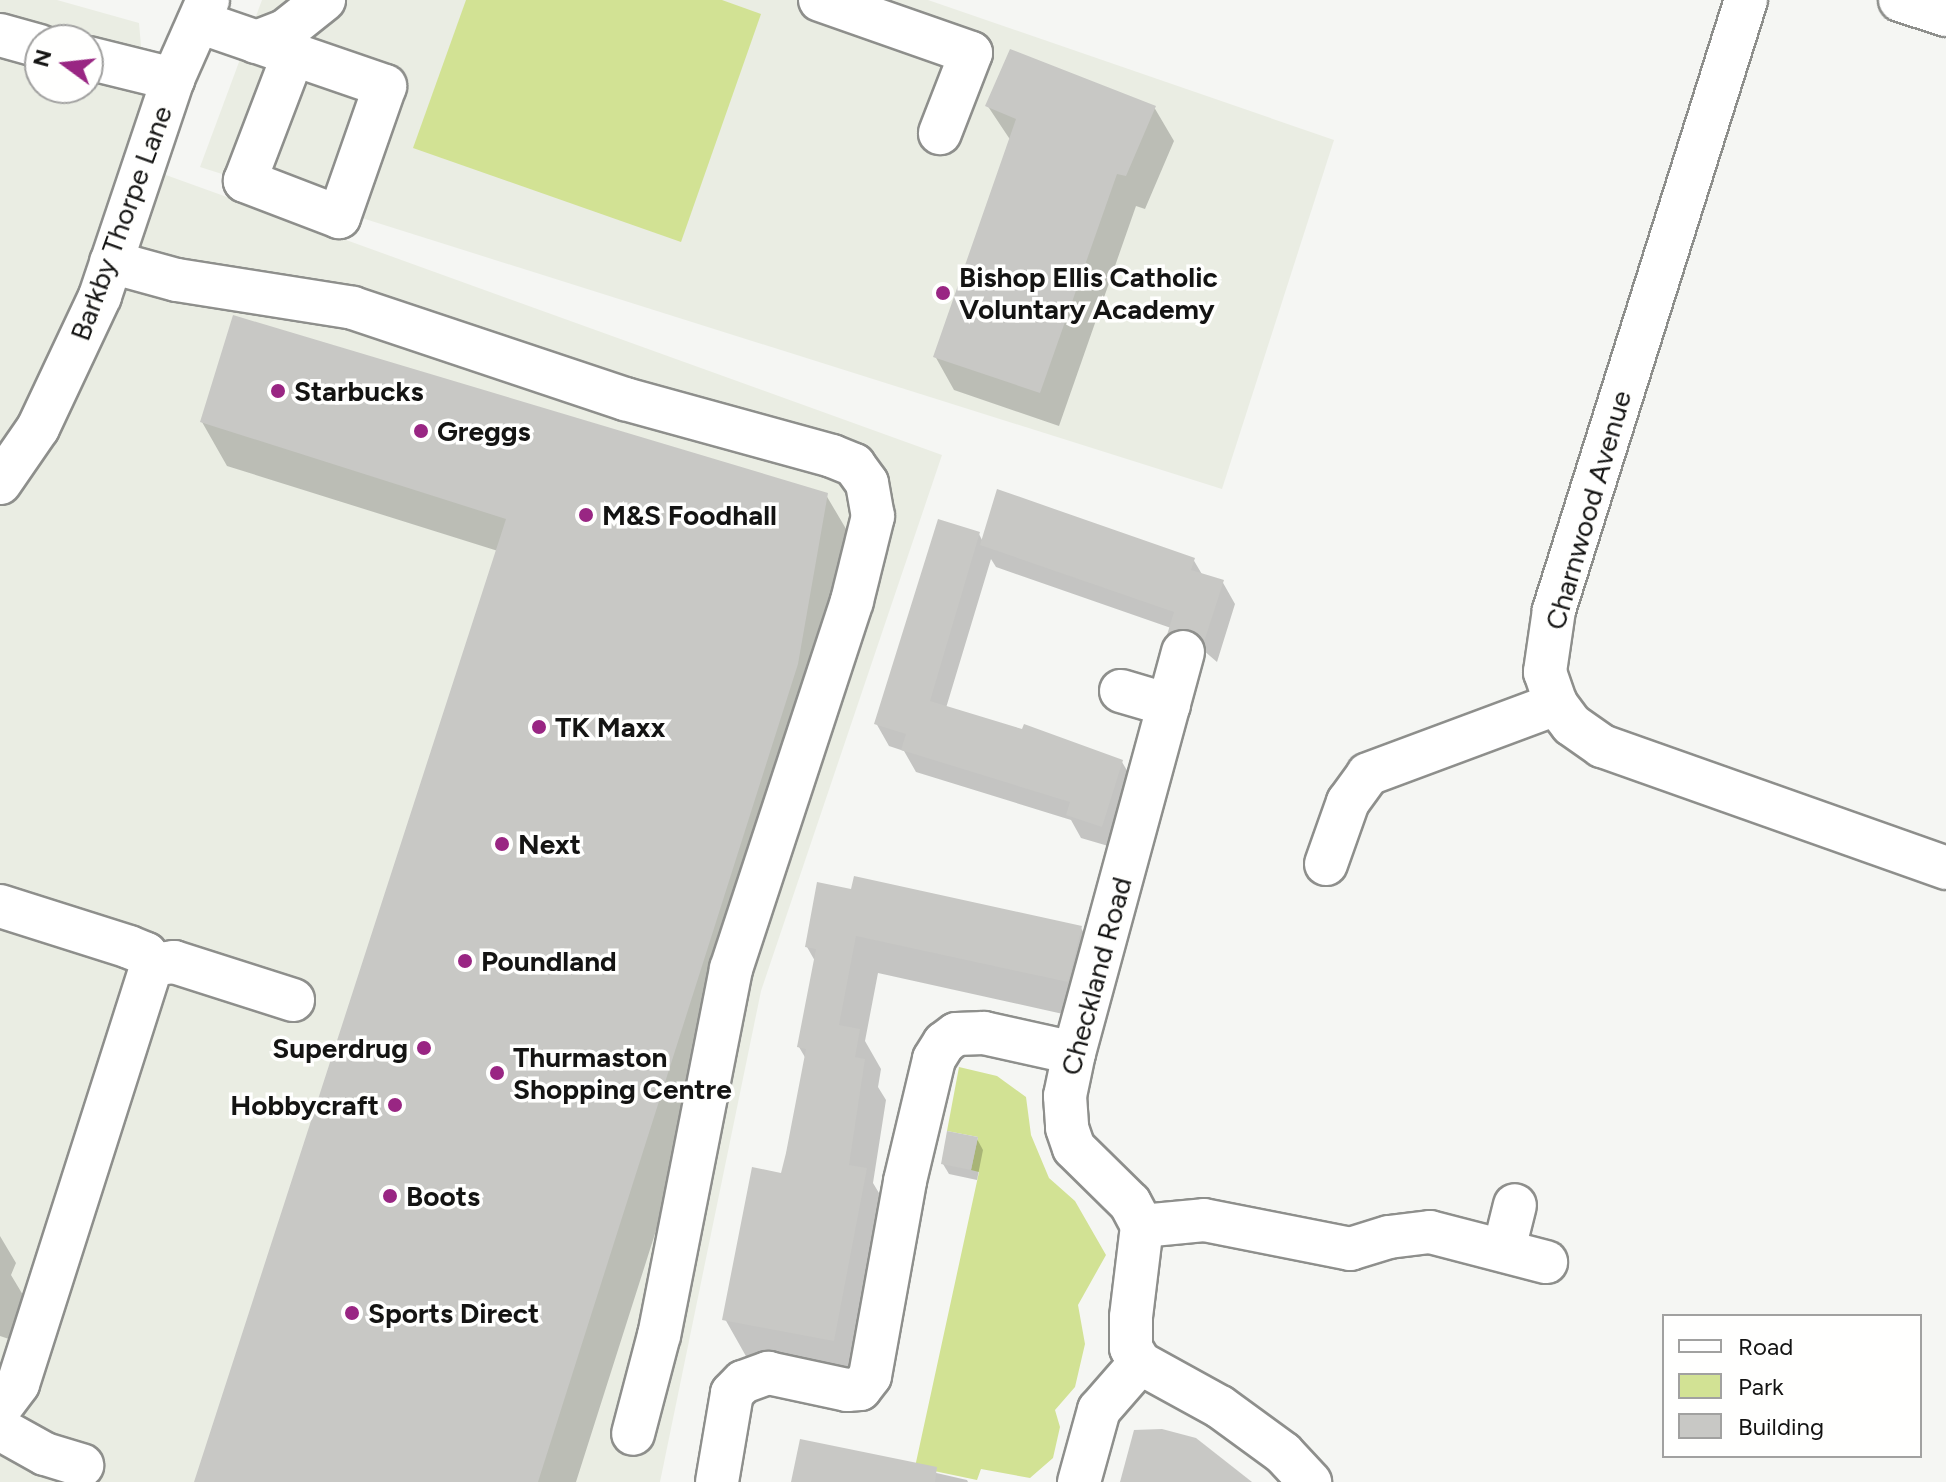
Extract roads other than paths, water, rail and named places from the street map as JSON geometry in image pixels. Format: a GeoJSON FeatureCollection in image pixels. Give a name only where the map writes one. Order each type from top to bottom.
{"type":"FeatureCollection","features":[{"type":"Feature","properties":{"kind":"street"},"geometry":{"type":"LineString","coordinates":[[204,11],[274,48],[285,31],[324,0]]}},
{"type":"Feature","properties":{"kind":"street"},"geometry":{"type":"LineString","coordinates":[[820,0],[971,53],[940,133]]}},
{"type":"Feature","properties":{"kind":"street","name":"Charnwood Avenue"},"geometry":{"type":"LineString","coordinates":[[1746,0],[1554,610],[1545,672],[1556,704],[1572,725],[1602,746],[1946,868]]}},
{"type":"Feature","properties":{"kind":"street"},"geometry":{"type":"LineString","coordinates":[[1900,0],[1946,15]]}},
{"type":"Feature","properties":{"kind":"street","name":"Barkby Thorpe Lane"},"geometry":{"type":"LineString","coordinates":[[0,483],[38,428],[111,262],[173,79],[204,11]]}},
{"type":"Feature","properties":{"kind":"street"},"geometry":{"type":"LineString","coordinates":[[0,35],[24,42]]}},
{"type":"Feature","properties":{"kind":"street"},"geometry":{"type":"LineString","coordinates":[[104,62],[173,79]]}},
{"type":"Feature","properties":{"kind":"street"},"geometry":{"type":"LineString","coordinates":[[111,262],[177,280],[353,308],[625,399],[832,456],[854,465],[867,483],[873,516],[852,601],[731,969],[659,1335],[633,1434]]}},
{"type":"Feature","properties":{"kind":"street","name":"Checkland Road"},"geometry":{"type":"LineString","coordinates":[[1142,1226],[1130,1203],[1074,1148],[1065,1096],[1183,652]]}},
{"type":"Feature","properties":{"kind":"street"},"geometry":{"type":"LineString","coordinates":[[1121,691],[1169,705]]}},
{"type":"Feature","properties":{"kind":"street"},"geometry":{"type":"LineString","coordinates":[[1326,864],[1348,802],[1368,774],[1556,704]]}},
{"type":"Feature","properties":{"kind":"street"},"geometry":{"type":"LineString","coordinates":[[0,906],[129,947],[146,954],[152,965],[18,1384],[0,1408]]}},
{"type":"Feature","properties":{"kind":"street"},"geometry":{"type":"LineString","coordinates":[[152,965],[174,962],[293,1000]]}},
{"type":"Feature","properties":{"kind":"street"},"geometry":{"type":"LineString","coordinates":[[717,1482],[732,1393],[743,1382],[768,1373],[847,1390],[860,1389],[870,1376],[905,1181],[934,1059],[944,1043],[956,1034],[984,1033],[1074,1053]]}},
{"type":"Feature","properties":{"kind":"street"},"geometry":{"type":"LineString","coordinates":[[1504,1249],[1515,1205]]}},
{"type":"Feature","properties":{"kind":"street"},"geometry":{"type":"LineString","coordinates":[[1310,1482],[1283,1453],[1220,1407],[1140,1363],[1131,1348],[1131,1317],[1142,1226],[1204,1220],[1350,1249],[1389,1237],[1430,1232],[1546,1262]]}},
{"type":"Feature","properties":{"kind":"street"},"geometry":{"type":"LineString","coordinates":[[1079,1482],[1099,1410],[1140,1363]]}},
{"type":"Feature","properties":{"kind":"street"},"geometry":{"type":"LineString","coordinates":[[0,1429],[45,1454],[82,1465]]}},
{"type":"Feature","properties":{"kind":"place","name":"Bishop Ellis Catholic Voluntary Academy"},"geometry":{"type":"Point","coordinates":[943,293]}},
{"type":"Feature","properties":{"kind":"place","name":"Starbucks"},"geometry":{"type":"Point","coordinates":[278,391]}},
{"type":"Feature","properties":{"kind":"place","name":"Greggs"},"geometry":{"type":"Point","coordinates":[421,431]}},
{"type":"Feature","properties":{"kind":"place","name":"M&S Foodhall"},"geometry":{"type":"Point","coordinates":[586,515]}},
{"type":"Feature","properties":{"kind":"place","name":"TK Maxx"},"geometry":{"type":"Point","coordinates":[539,727]}},
{"type":"Feature","properties":{"kind":"place","name":"Next"},"geometry":{"type":"Point","coordinates":[502,844]}},
{"type":"Feature","properties":{"kind":"place","name":"Poundland"},"geometry":{"type":"Point","coordinates":[465,961]}},
{"type":"Feature","properties":{"kind":"place","name":"Superdrug"},"geometry":{"type":"Point","coordinates":[424,1048]}},
{"type":"Feature","properties":{"kind":"place","name":"Thurmaston Shopping Centre"},"geometry":{"type":"Point","coordinates":[497,1073]}},
{"type":"Feature","properties":{"kind":"place","name":"Hobbycraft"},"geometry":{"type":"Point","coordinates":[395,1105]}},
{"type":"Feature","properties":{"kind":"place","name":"Boots"},"geometry":{"type":"Point","coordinates":[390,1196]}},
{"type":"Feature","properties":{"kind":"place","name":"Sports Direct"},"geometry":{"type":"Point","coordinates":[352,1313]}}]}
